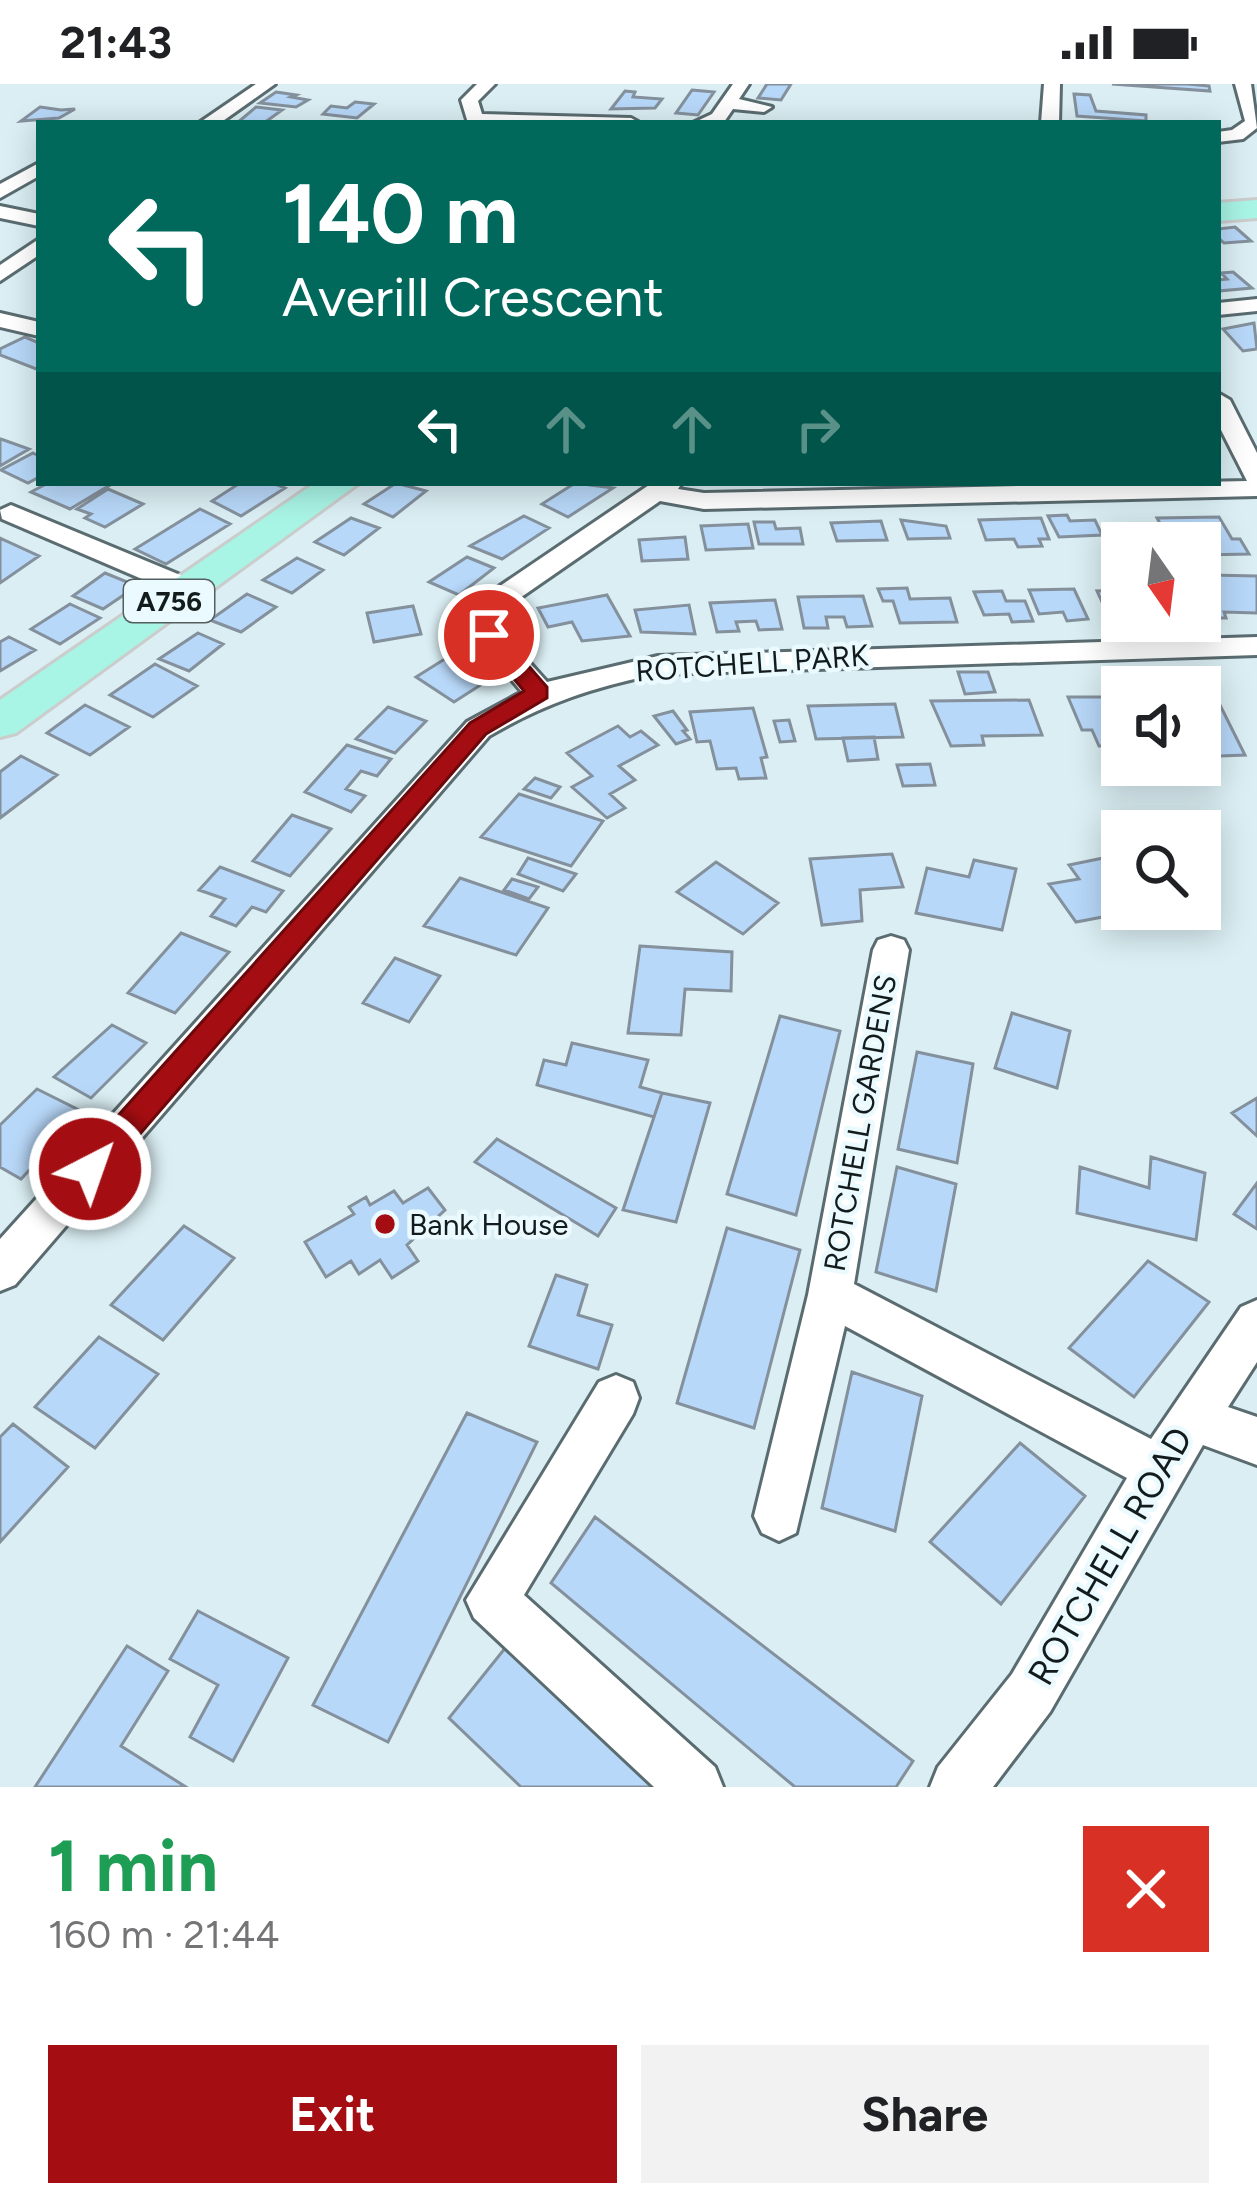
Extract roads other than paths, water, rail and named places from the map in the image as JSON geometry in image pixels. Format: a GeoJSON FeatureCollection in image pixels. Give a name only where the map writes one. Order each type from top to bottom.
{"type":"FeatureCollection","features":[{"type":"Feature","properties":{"kind":"main road"},"geometry":{"type":"LineString","coordinates":[[1221,212],[1257,208]]}},
{"type":"Feature","properties":{"kind":"main road","name":"A756"},"geometry":{"type":"LineString","coordinates":[[0,722],[336,486]]}},
{"type":"Feature","properties":{"kind":"street"},"geometry":{"type":"LineString","coordinates":[[230,84],[263,86]]}},
{"type":"Feature","properties":{"kind":"street"},"geometry":{"type":"LineString","coordinates":[[476,120],[469,100],[487,84]]}},
{"type":"Feature","properties":{"kind":"street"},"geometry":{"type":"LineString","coordinates":[[1050,120],[1052,84]]}},
{"type":"Feature","properties":{"kind":"street"},"geometry":{"type":"LineString","coordinates":[[1221,137],[1237,135],[1254,122],[1243,84]]}},
{"type":"Feature","properties":{"kind":"street"},"geometry":{"type":"LineString","coordinates":[[212,120],[263,86]]}},
{"type":"Feature","properties":{"kind":"street"},"geometry":{"type":"LineString","coordinates":[[712,120],[718,118],[731,91],[764,107]]}},
{"type":"Feature","properties":{"kind":"street"},"geometry":{"type":"LineString","coordinates":[[0,192],[36,170]]}},
{"type":"Feature","properties":{"kind":"street"},"geometry":{"type":"LineString","coordinates":[[0,212],[36,219]]}},
{"type":"Feature","properties":{"kind":"street"},"geometry":{"type":"LineString","coordinates":[[4,267],[36,246]]}},
{"type":"Feature","properties":{"kind":"street"},"geometry":{"type":"LineString","coordinates":[[1221,309],[1257,305]]}},
{"type":"Feature","properties":{"kind":"street"},"geometry":{"type":"LineString","coordinates":[[0,320],[36,328]]}},
{"type":"Feature","properties":{"kind":"street"},"geometry":{"type":"LineString","coordinates":[[1221,406],[1257,477]]}},
{"type":"Feature","properties":{"kind":"street"},"geometry":{"type":"LineString","coordinates":[[538,692],[489,635],[489,614],[507,594],[662,488],[704,501],[1257,488]]}},
{"type":"Feature","properties":{"kind":"street"},"geometry":{"type":"LineString","coordinates":[[11,513],[187,588]]}},
{"type":"Feature","properties":{"kind":"street","name":"ROTCHELL PARK"},"geometry":{"type":"LineString","coordinates":[[0,1271],[478,729],[538,692],[601,674],[658,665],[1257,646]]}},
{"type":"Feature","properties":{"kind":"street","name":"ROTCHELL GARDENS"},"geometry":{"type":"LineString","coordinates":[[779,1516],[830,1295],[891,950]]}},
{"type":"Feature","properties":{"kind":"street","name":"ROTCHELL GARDENS"},"geometry":{"type":"LineString","coordinates":[[830,1295],[1159,1469]]}},
{"type":"Feature","properties":{"kind":"street","name":"ROTCHELL ROAD"},"geometry":{"type":"LineString","coordinates":[[958,1787],[1030,1693],[1159,1469],[1257,1322]]}},
{"type":"Feature","properties":{"kind":"street"},"geometry":{"type":"LineString","coordinates":[[616,1398],[492,1600],[695,1787]]}},
{"type":"Feature","properties":{"kind":"street"},"geometry":{"type":"LineString","coordinates":[[1191,1417],[1257,1441]]}},
{"type":"Feature","properties":{"kind":"place","name":"Bank House"},"geometry":{"type":"Point","coordinates":[385,1224]}}]}
